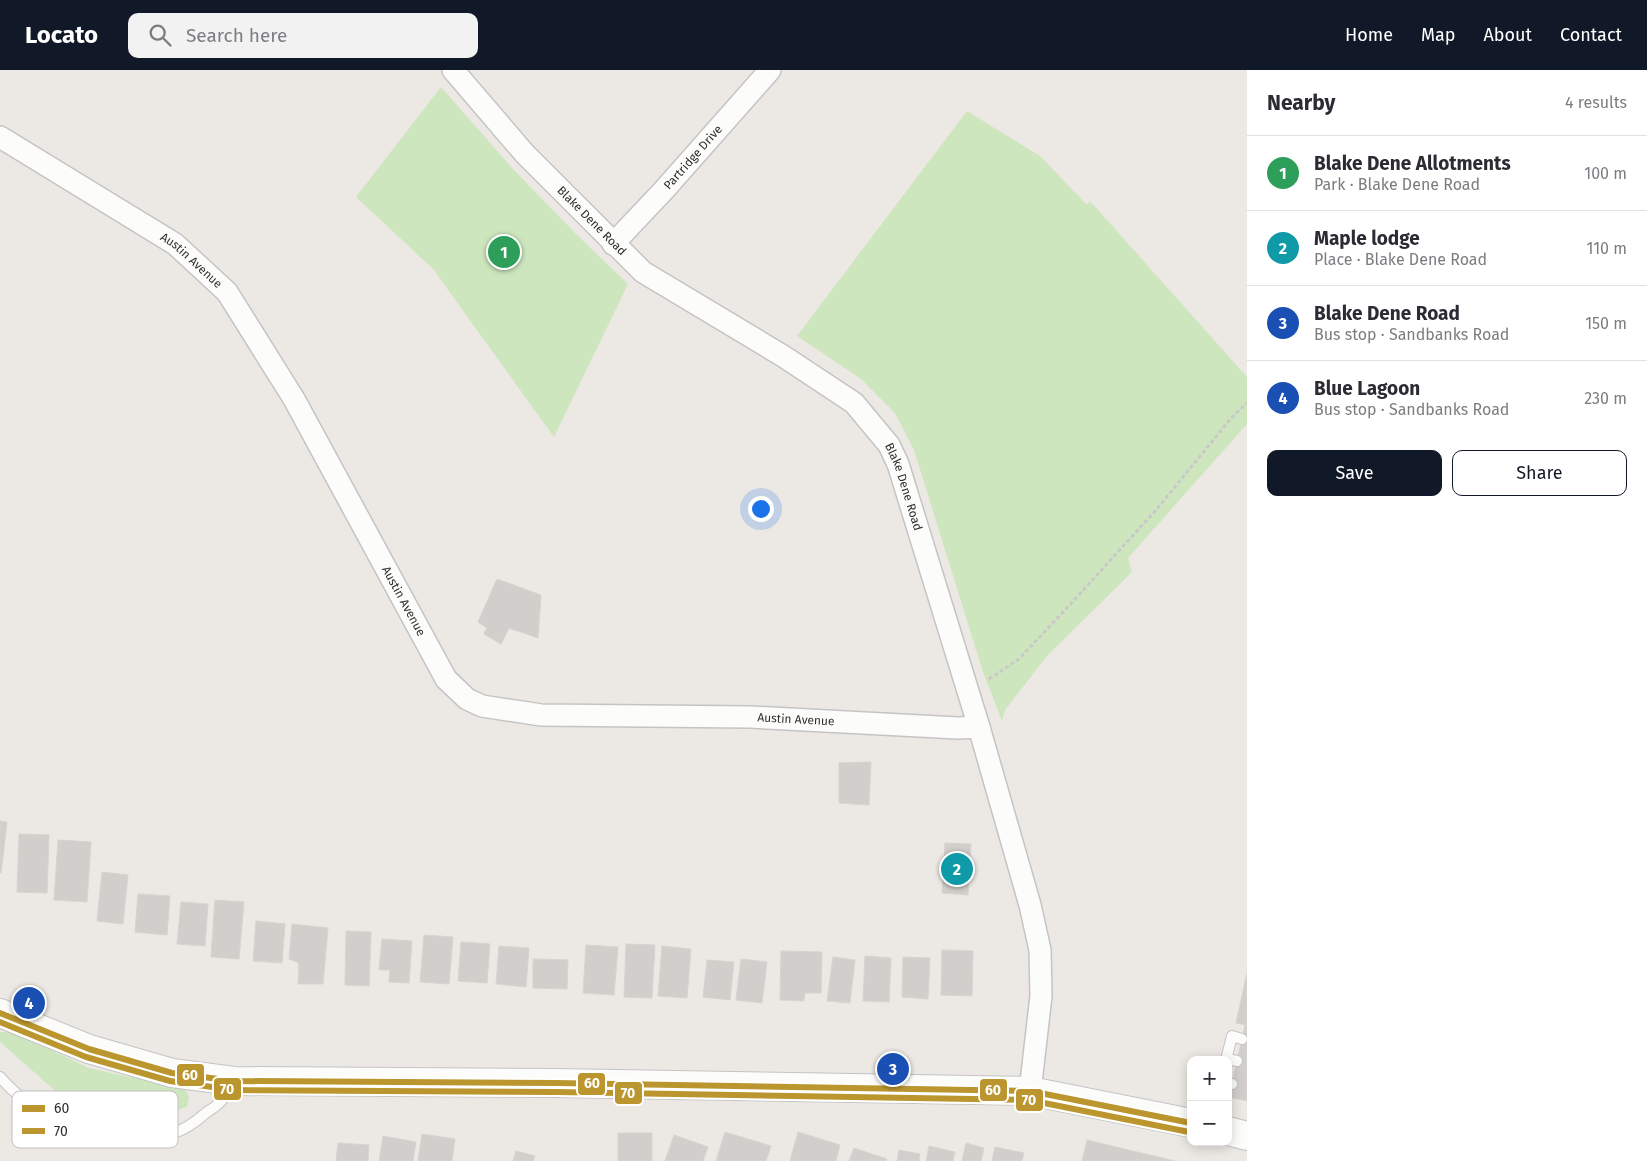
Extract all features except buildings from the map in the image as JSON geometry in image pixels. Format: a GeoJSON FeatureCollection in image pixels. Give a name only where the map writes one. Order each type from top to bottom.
{"type":"FeatureCollection","features":[{"type":"Feature","properties":{"kind":"main road"},"geometry":{"type":"LineString","coordinates":[[0,1013],[89,1049],[172,1073],[234,1081],[567,1083],[1030,1092],[1187,1122]]}},
{"type":"Feature","properties":{"kind":"main road"},"geometry":{"type":"LineString","coordinates":[[1232,1132],[1247,1136]]}},
{"type":"Feature","properties":{"kind":"street","name":"Blake Dene Road"},"geometry":{"type":"LineString","coordinates":[[453,70],[525,154],[643,272],[783,356],[854,403],[873,423],[889,445],[898,464],[979,727],[1030,905],[1040,950],[1041,996],[1030,1092]]}},
{"type":"Feature","properties":{"kind":"street","name":"Partridge Drive"},"geometry":{"type":"LineString","coordinates":[[613,244],[664,190],[770,70]]}},
{"type":"Feature","properties":{"kind":"street","name":"Austin Avenue"},"geometry":{"type":"LineString","coordinates":[[0,137],[175,244],[227,292],[294,399],[446,679],[467,699],[482,706],[541,714],[750,716],[958,728],[979,727]]}},
{"type":"Feature","properties":{"kind":"lane"},"geometry":{"type":"LineString","coordinates":[[1230,1056],[1232,1036],[1242,1039]]}},
{"type":"Feature","properties":{"kind":"lane"},"geometry":{"type":"LineString","coordinates":[[0,1077],[14,1091]]}},
{"type":"Feature","properties":{"kind":"lane"},"geometry":{"type":"LineString","coordinates":[[178,1131],[195,1122],[221,1101],[234,1081]]}},
{"type":"Feature","properties":{"kind":"path"},"geometry":{"type":"LineString","coordinates":[[967,692],[1019,659],[1156,510],[1232,417],[1247,403]]}},
{"type":"Feature","properties":{"kind":"green space"},"geometry":{"type":"Polygon","coordinates":[[[441,87],[513,169],[628,284],[554,437],[433,269],[356,197],[441,87]]]}},
{"type":"Feature","properties":{"kind":"green space"},"geometry":{"type":"Polygon","coordinates":[[[967,111],[1040,156],[1087,205],[1090,201],[1247,377],[1247,424],[1128,558],[1132,572],[1047,656],[1005,710],[1002,721],[983,672],[914,450],[895,413],[861,379],[797,336],[967,111]]]}},
{"type":"Feature","properties":{"kind":"green space"},"geometry":{"type":"Polygon","coordinates":[[[0,1032],[13,1032],[89,1068],[184,1086],[189,1097],[187,1107],[178,1110],[178,1091],[55,1091],[0,1042],[0,1032]]]}},
{"type":"Feature","properties":{"kind":"transit line","name":"60"},"geometry":{"type":"LineString","coordinates":[[0,1013],[89,1049],[172,1073],[234,1081],[557,1083],[1030,1091],[1187,1122]]}},
{"type":"Feature","properties":{"kind":"transit line","name":"70"},"geometry":{"type":"LineString","coordinates":[[0,1022],[86,1057],[170,1081],[233,1090],[557,1092],[1029,1100],[1187,1132]]}},
{"type":"Feature","properties":{"kind":"place","name":"Blake Dene Allotments"},"geometry":{"type":"Point","coordinates":[504,252]}},
{"type":"Feature","properties":{"kind":"place","name":"Maple lodge"},"geometry":{"type":"Point","coordinates":[957,869]}},
{"type":"Feature","properties":{"kind":"place","name":"Blue Lagoon"},"geometry":{"type":"Point","coordinates":[29,1003]}},
{"type":"Feature","properties":{"kind":"place","name":"Blake Dene Road"},"geometry":{"type":"Point","coordinates":[893,1069]}}]}
